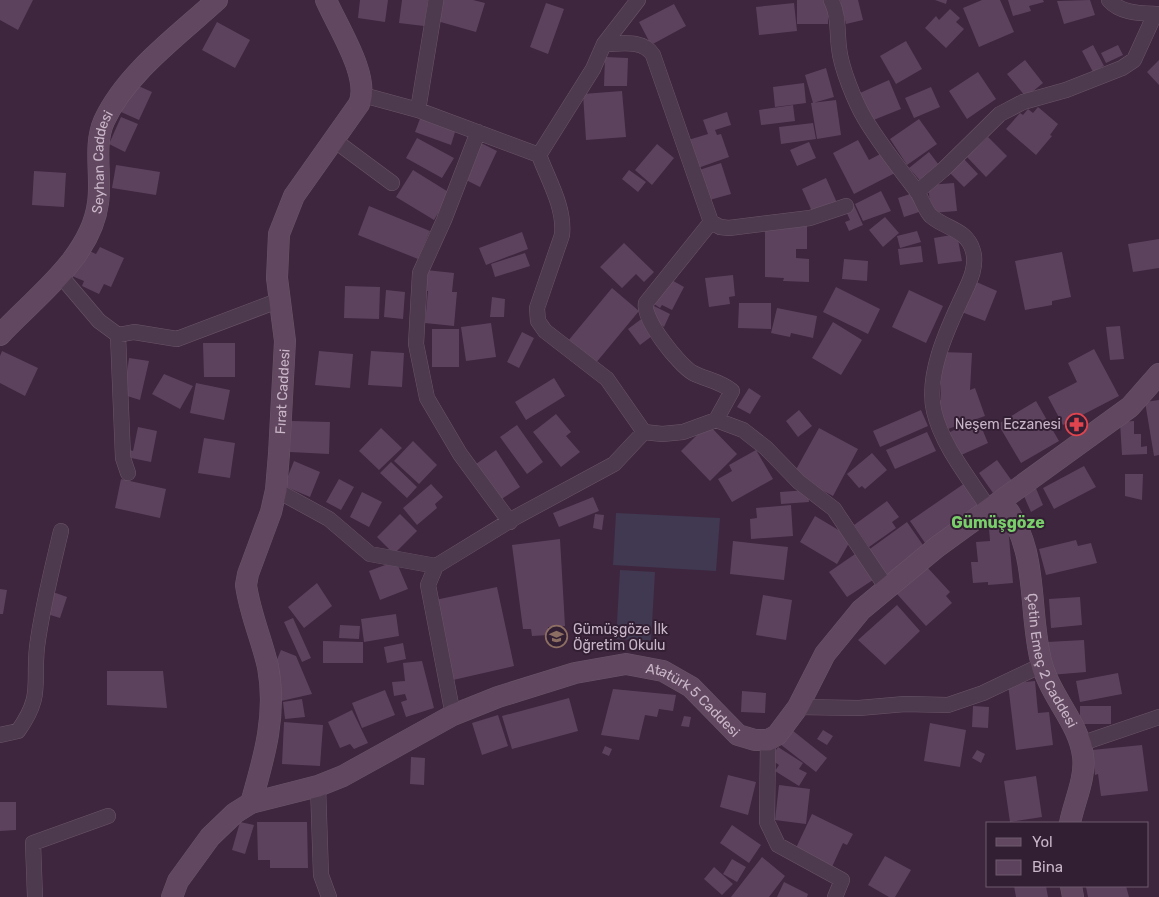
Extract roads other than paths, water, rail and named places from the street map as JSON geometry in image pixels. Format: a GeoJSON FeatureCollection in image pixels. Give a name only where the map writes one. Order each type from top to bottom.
{"type":"FeatureCollection","features":[{"type":"Feature","properties":{"kind":"street","name":"Seyhan Caddesi"},"geometry":{"type":"LineString","coordinates":[[0,334],[60,275],[80,247],[94,217],[99,184],[100,135],[114,103],[136,74],[217,0]]}},
{"type":"Feature","properties":{"kind":"street"},"geometry":{"type":"LineString","coordinates":[[326,0],[355,64],[363,95],[418,110],[539,155],[560,209],[563,226],[562,235],[537,308],[538,321],[545,331],[608,379],[644,432],[662,434],[683,432],[716,420],[729,423],[753,436],[799,482],[829,505],[843,521],[886,587]]}},
{"type":"Feature","properties":{"kind":"street"},"geometry":{"type":"LineString","coordinates":[[418,110],[436,0]]}},
{"type":"Feature","properties":{"kind":"street"},"geometry":{"type":"LineString","coordinates":[[539,155],[593,69],[604,44],[638,0]]}},
{"type":"Feature","properties":{"kind":"street"},"geometry":{"type":"LineString","coordinates":[[831,0],[837,23],[840,54],[862,113],[898,168],[917,192],[928,213],[957,229],[966,237],[974,253],[973,271],[942,342],[933,402],[934,411],[950,448],[995,506]]}},
{"type":"Feature","properties":{"kind":"street"},"geometry":{"type":"LineString","coordinates":[[917,192],[943,170],[1000,114],[1023,102],[1090,80],[1134,60],[1157,14],[1130,12],[1118,7],[1109,0]]}},
{"type":"Feature","properties":{"kind":"street"},"geometry":{"type":"LineString","coordinates":[[604,44],[640,44],[649,49],[653,55],[711,222],[720,227],[729,228],[810,218],[846,206]]}},
{"type":"Feature","properties":{"kind":"street","name":"Fırat Caddesi"},"geometry":{"type":"LineString","coordinates":[[251,803],[268,740],[271,689],[268,667],[246,586],[248,574],[271,512],[276,490],[285,342],[277,278],[280,234],[285,216],[294,196],[363,95]]}},
{"type":"Feature","properties":{"kind":"street"},"geometry":{"type":"LineString","coordinates":[[478,132],[444,220],[420,273],[416,344],[427,398],[460,454],[510,522]]}},
{"type":"Feature","properties":{"kind":"street"},"geometry":{"type":"LineString","coordinates":[[334,140],[392,183]]}},
{"type":"Feature","properties":{"kind":"street"},"geometry":{"type":"LineString","coordinates":[[711,222],[646,303],[645,311],[673,354],[692,372],[721,382],[732,391],[716,420]]}},
{"type":"Feature","properties":{"kind":"street"},"geometry":{"type":"LineString","coordinates":[[60,275],[99,321],[118,335],[134,332],[177,339],[280,300]]}},
{"type":"Feature","properties":{"kind":"street"},"geometry":{"type":"LineString","coordinates":[[118,335],[123,458],[128,473]]}},
{"type":"Feature","properties":{"kind":"street"},"geometry":{"type":"LineString","coordinates":[[835,897],[842,880],[778,845],[767,822],[768,740],[785,728],[825,654],[861,610],[886,587],[1130,407],[1159,374]]}},
{"type":"Feature","properties":{"kind":"street"},"geometry":{"type":"LineString","coordinates":[[453,715],[428,585],[436,566],[614,464],[644,432]]}},
{"type":"Feature","properties":{"kind":"street"},"geometry":{"type":"LineString","coordinates":[[276,490],[330,519],[370,554],[436,566]]}},
{"type":"Feature","properties":{"kind":"street","name":"Çetin Emeç 2 Caddesi"},"geometry":{"type":"LineString","coordinates":[[995,506],[1013,516],[1024,540],[1042,665],[1083,754],[1083,774],[1070,822]]}},
{"type":"Feature","properties":{"kind":"street"},"geometry":{"type":"LineString","coordinates":[[0,734],[18,730],[30,713],[36,690],[37,649],[49,580],[62,531]]}},
{"type":"Feature","properties":{"kind":"street","name":"Atatürk 5 Caddesi"},"geometry":{"type":"LineString","coordinates":[[251,803],[318,786],[374,761],[453,715],[536,684],[606,666],[626,664],[663,671],[678,678],[708,703],[738,735],[754,740],[768,740]]}},
{"type":"Feature","properties":{"kind":"street"},"geometry":{"type":"LineString","coordinates":[[798,707],[859,708],[906,704],[948,705],[983,693],[1042,665]]}},
{"type":"Feature","properties":{"kind":"street"},"geometry":{"type":"LineString","coordinates":[[1080,744],[1159,717]]}},
{"type":"Feature","properties":{"kind":"street"},"geometry":{"type":"LineString","coordinates":[[318,786],[321,875],[330,897]]}},
{"type":"Feature","properties":{"kind":"street"},"geometry":{"type":"LineString","coordinates":[[172,897],[178,881],[210,837],[235,813],[251,803]]}},
{"type":"Feature","properties":{"kind":"street"},"geometry":{"type":"LineString","coordinates":[[35,897],[33,842],[108,816]]}},
{"type":"Feature","properties":{"kind":"place","name":"Neşem Eczanesi"},"geometry":{"type":"Point","coordinates":[1077,424]}},
{"type":"Feature","properties":{"kind":"place","name":"Gümüşgöze İlk Öğretim Okulu"},"geometry":{"type":"Point","coordinates":[557,637]}},
{"type":"Feature","properties":{"kind":"district","name":"Gümüşgöze"},"geometry":{"type":"Point","coordinates":[998,522]}}]}
